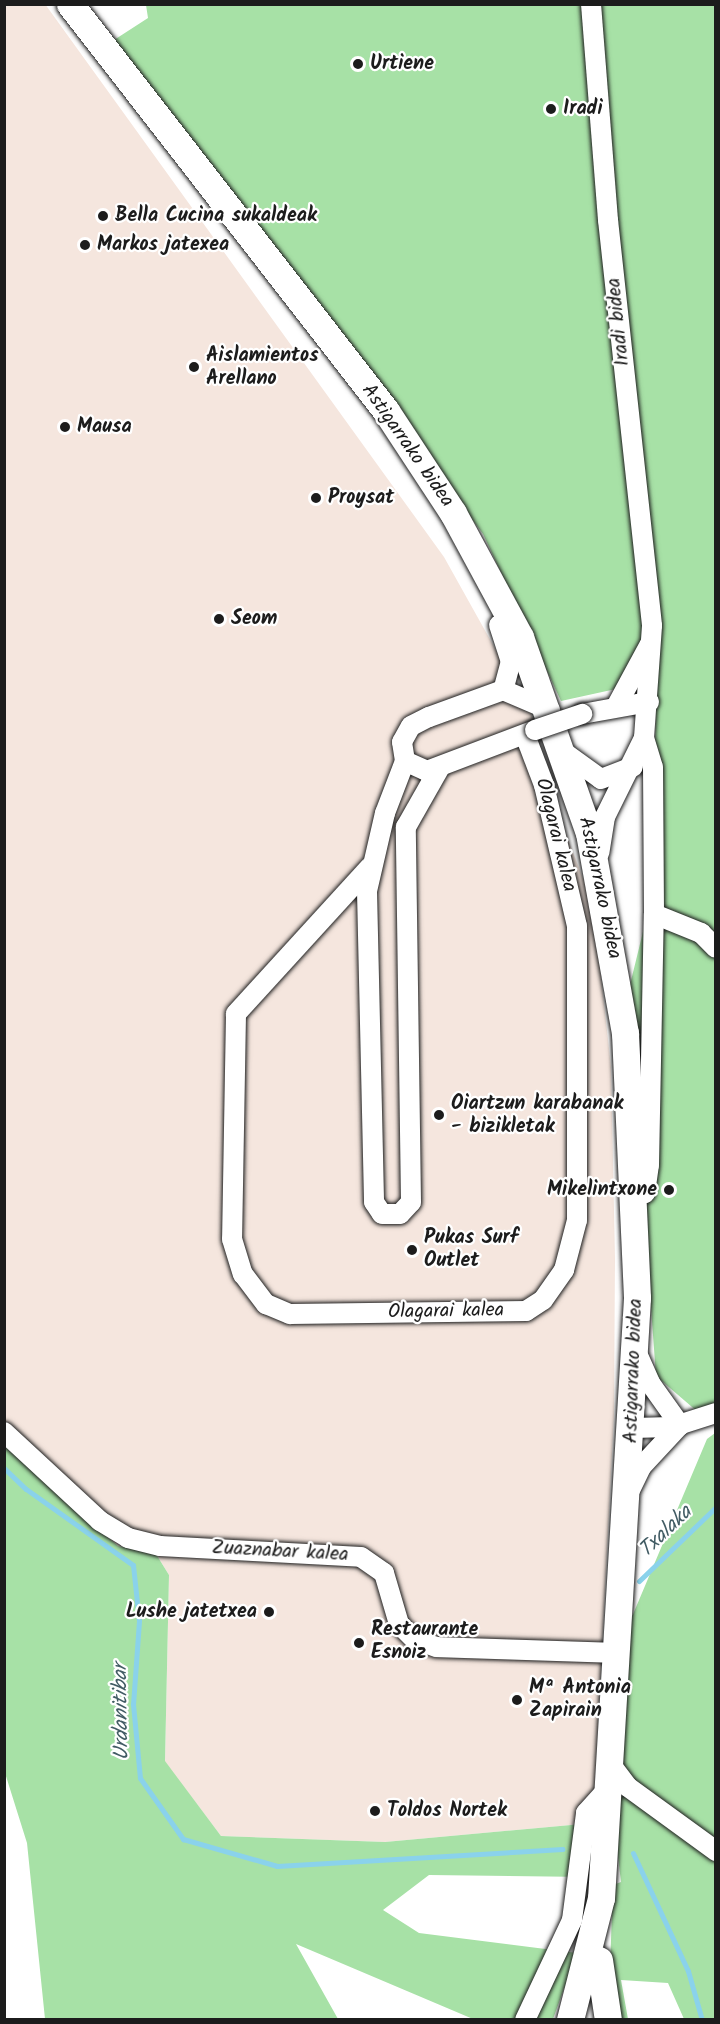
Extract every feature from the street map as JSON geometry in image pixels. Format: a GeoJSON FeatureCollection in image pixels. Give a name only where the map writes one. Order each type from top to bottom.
{"type":"FeatureCollection","features":[{"type":"Feature","properties":{"kind":"main road","name":"Astigarrako bidea"},"geometry":{"type":"LineString","coordinates":[[70,4],[386,411],[479,557],[537,725],[565,753],[598,871],[625,1034],[635,1196],[636,1352],[607,1790],[589,1897],[598,1926],[585,2019]]}},
{"type":"Feature","properties":{"kind":"main road","name":"Astigarrako bidea"},"geometry":{"type":"LineString","coordinates":[[570,2019],[594,1963]]}},
{"type":"Feature","properties":{"kind":"main road"},"geometry":{"type":"LineString","coordinates":[[594,1963],[608,2019]]}},
{"type":"Feature","properties":{"kind":"street","name":"Iradi bidea"},"geometry":{"type":"LineString","coordinates":[[591,4],[652,640],[649,702],[644,738]]}},
{"type":"Feature","properties":{"kind":"street"},"geometry":{"type":"LineString","coordinates":[[479,557],[483,589],[510,647],[503,690],[537,725]]}},
{"type":"Feature","properties":{"kind":"street"},"geometry":{"type":"LineString","coordinates":[[616,705],[652,640]]}},
{"type":"Feature","properties":{"kind":"street","name":"Olagarai kalea"},"geometry":{"type":"LineString","coordinates":[[439,770],[411,812],[406,858],[411,1202],[399,1214],[382,1214],[374,1202],[371,862],[405,761],[402,742],[411,726],[503,690]]}},
{"type":"Feature","properties":{"kind":"street"},"geometry":{"type":"LineString","coordinates":[[405,761],[423,771],[439,770],[537,725],[616,705],[649,702]]}},
{"type":"Feature","properties":{"kind":"street","name":"Olagarai kalea"},"geometry":{"type":"LineString","coordinates":[[371,862],[236,1014],[232,1239],[243,1274],[266,1304],[290,1314],[526,1311],[543,1300],[564,1270],[577,1220],[577,926],[544,785],[537,725]]}},
{"type":"Feature","properties":{"kind":"street"},"geometry":{"type":"LineString","coordinates":[[598,871],[604,817],[633,767],[644,738]]}},
{"type":"Feature","properties":{"kind":"street"},"geometry":{"type":"LineString","coordinates":[[635,1196],[645,1193],[649,1165],[654,914],[653,767],[644,738]]}},
{"type":"Feature","properties":{"kind":"street"},"geometry":{"type":"LineString","coordinates":[[565,753],[601,779],[633,767]]}},
{"type":"Feature","properties":{"kind":"street"},"geometry":{"type":"LineString","coordinates":[[371,862],[390,848],[406,858]]}},
{"type":"Feature","properties":{"kind":"street"},"geometry":{"type":"LineString","coordinates":[[654,914],[701,933],[716,948]]}},
{"type":"Feature","properties":{"kind":"street"},"geometry":{"type":"LineString","coordinates":[[636,1352],[650,1383],[680,1425]]}},
{"type":"Feature","properties":{"kind":"street"},"geometry":{"type":"LineString","coordinates":[[632,1428],[680,1425],[716,1413]]}},
{"type":"Feature","properties":{"kind":"street"},"geometry":{"type":"LineString","coordinates":[[628,1495],[641,1467],[680,1425]]}},
{"type":"Feature","properties":{"kind":"street","name":"Zuaznabar kalea"},"geometry":{"type":"LineString","coordinates":[[4,1432],[100,1521],[128,1538],[160,1546],[352,1555],[377,1566],[388,1581],[394,1614],[406,1633],[436,1647],[616,1653]]}},
{"type":"Feature","properties":{"kind":"street"},"geometry":{"type":"LineString","coordinates":[[609,1762],[628,1787],[716,1851]]}},
{"type":"Feature","properties":{"kind":"street"},"geometry":{"type":"LineString","coordinates":[[525,2019],[572,1920],[589,1897],[586,1813],[607,1790]]}},
{"type":"Feature","properties":{"kind":"shaded area"},"geometry":{"type":"Polygon","coordinates":[[[45,4],[444,557],[531,713],[552,798],[593,904],[611,1067],[615,1259],[614,1415],[593,1823],[385,1842],[221,1836],[165,1762],[169,1575],[156,1554],[118,1546],[5,1446],[4,5],[45,4]]]}},
{"type":"Feature","properties":{"kind":"green space"},"geometry":{"type":"Polygon","coordinates":[[[146,5],[715,5],[716,1405],[699,1413],[656,1376],[628,993],[650,903],[657,680],[561,701],[483,534],[114,40],[148,18],[146,5]]]}},
{"type":"Feature","properties":{"kind":"green space"},"geometry":{"type":"Polygon","coordinates":[[[715,1433],[715,2019],[684,2019],[668,1983],[621,1980],[628,2019],[616,2019],[609,1995],[613,1885],[621,1882],[613,1814],[631,1619],[707,1439],[715,1433]]]}},
{"type":"Feature","properties":{"kind":"green space"},"geometry":{"type":"Polygon","coordinates":[[[4,1446],[118,1546],[156,1554],[169,1575],[165,1761],[221,1836],[385,1842],[593,1823],[589,1877],[429,1875],[383,1910],[419,1933],[577,1953],[553,2019],[473,2019],[296,1944],[338,2019],[45,2019],[27,1843],[5,1773],[4,1446]]]}},
{"type":"Feature","properties":{"kind":"waterway","name":"Urdanitibar"},"geometry":{"type":"LineString","coordinates":[[4,1468],[26,1489],[133,1565],[139,1621],[133,1704],[140,1778],[183,1839],[277,1866],[562,1849]]}},
{"type":"Feature","properties":{"kind":"waterway","name":"Txalaka"},"geometry":{"type":"LineString","coordinates":[[639,1581],[716,1507]]}},
{"type":"Feature","properties":{"kind":"waterway","name":"Urdanitibar"},"geometry":{"type":"LineString","coordinates":[[633,1853],[688,1971],[702,2020]]}},
{"type":"Feature","properties":{"kind":"place","name":"Urtiene"},"geometry":{"type":"Point","coordinates":[358,64]}},
{"type":"Feature","properties":{"kind":"place","name":"Iradi"},"geometry":{"type":"Point","coordinates":[551,109]}},
{"type":"Feature","properties":{"kind":"place","name":"Bella Cucina sukaldeak"},"geometry":{"type":"Point","coordinates":[103,216]}},
{"type":"Feature","properties":{"kind":"place","name":"Markos jatexea"},"geometry":{"type":"Point","coordinates":[85,245]}},
{"type":"Feature","properties":{"kind":"place","name":"Aislamientos Arellano"},"geometry":{"type":"Point","coordinates":[194,367]}},
{"type":"Feature","properties":{"kind":"place","name":"Mausa"},"geometry":{"type":"Point","coordinates":[65,427]}},
{"type":"Feature","properties":{"kind":"place","name":"Proysat"},"geometry":{"type":"Point","coordinates":[316,498]}},
{"type":"Feature","properties":{"kind":"place","name":"Seom"},"geometry":{"type":"Point","coordinates":[219,619]}},
{"type":"Feature","properties":{"kind":"place","name":"Oiartzun karabanak - bizikletak"},"geometry":{"type":"Point","coordinates":[439,1115]}},
{"type":"Feature","properties":{"kind":"place","name":"Mikelintxone"},"geometry":{"type":"Point","coordinates":[669,1190]}},
{"type":"Feature","properties":{"kind":"place","name":"Pukas Surf Outlet"},"geometry":{"type":"Point","coordinates":[412,1250]}},
{"type":"Feature","properties":{"kind":"place","name":"Lushe jatetxea"},"geometry":{"type":"Point","coordinates":[269,1612]}},
{"type":"Feature","properties":{"kind":"place","name":"Restaurante Esnoiz"},"geometry":{"type":"Point","coordinates":[359,1643]}},
{"type":"Feature","properties":{"kind":"place","name":"Mª Antonia Zapirain"},"geometry":{"type":"Point","coordinates":[517,1700]}},
{"type":"Feature","properties":{"kind":"place","name":"Toldos Nortek"},"geometry":{"type":"Point","coordinates":[375,1811]}}]}
